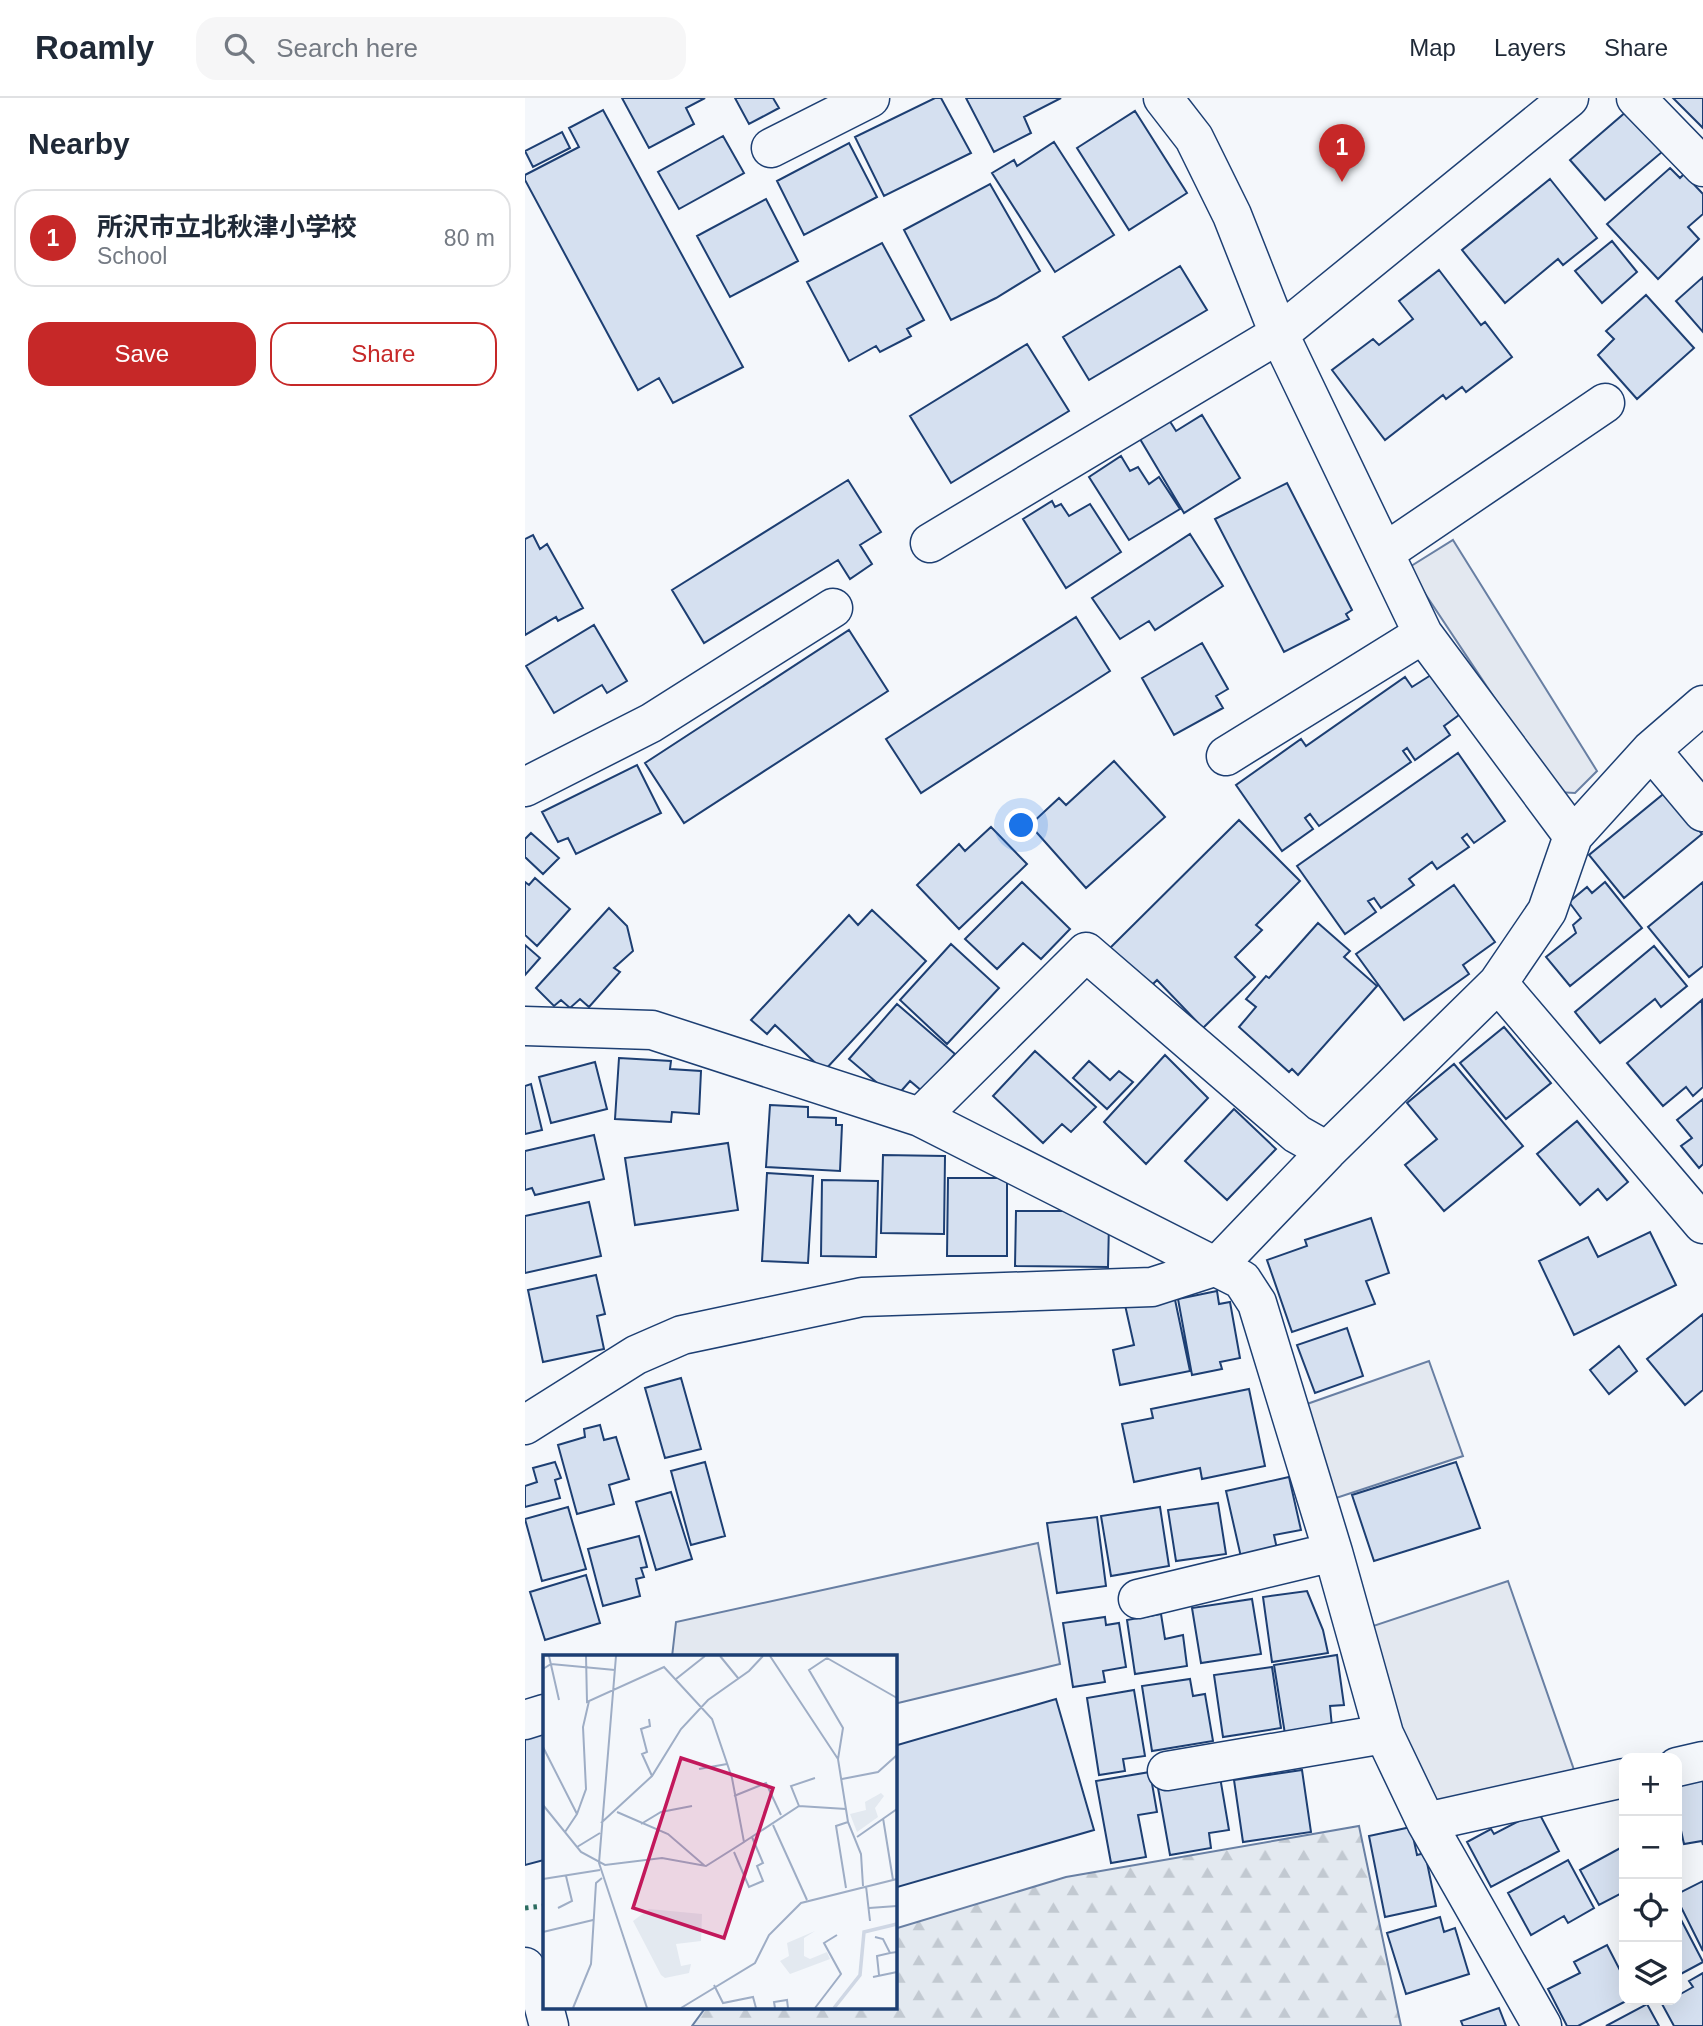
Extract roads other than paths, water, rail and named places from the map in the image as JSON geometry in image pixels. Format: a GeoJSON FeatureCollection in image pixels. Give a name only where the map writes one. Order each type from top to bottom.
{"type":"FeatureCollection","features":[{"type":"Feature","properties":{"kind":"street"},"geometry":{"type":"LineString","coordinates":[[771,148],[870,98]]}},
{"type":"Feature","properties":{"kind":"street"},"geometry":{"type":"LineString","coordinates":[[1163,98],[1194,138],[1232,215],[1279,334],[1423,634],[1573,836]]}},
{"type":"Feature","properties":{"kind":"street"},"geometry":{"type":"LineString","coordinates":[[930,543],[1279,334],[1569,98]]}},
{"type":"Feature","properties":{"kind":"street"},"geometry":{"type":"LineString","coordinates":[[1636,98],[1703,167]]}},
{"type":"Feature","properties":{"kind":"street"},"geometry":{"type":"LineString","coordinates":[[1384,552],[1605,403]]}},
{"type":"Feature","properties":{"kind":"street"},"geometry":{"type":"LineString","coordinates":[[525,787],[651,723],[833,608]]}},
{"type":"Feature","properties":{"kind":"street"},"geometry":{"type":"LineString","coordinates":[[1226,756],[1423,634]]}},
{"type":"Feature","properties":{"kind":"street"},"geometry":{"type":"LineString","coordinates":[[525,1424],[636,1354],[682,1335],[862,1297],[1153,1287],[1217,1266],[1327,1151],[1497,983],[1547,911],[1573,836],[1651,750],[1703,705]]}},
{"type":"Feature","properties":{"kind":"street"},"geometry":{"type":"LineString","coordinates":[[1651,750],[1703,812]]}},
{"type":"Feature","properties":{"kind":"street"},"geometry":{"type":"LineString","coordinates":[[920,1117],[1086,952],[1297,1134],[1327,1151]]}},
{"type":"Feature","properties":{"kind":"street"},"geometry":{"type":"LineString","coordinates":[[1497,983],[1703,1224]]}},
{"type":"Feature","properties":{"kind":"street"},"geometry":{"type":"LineString","coordinates":[[525,1026],[652,1030],[920,1117],[1242,1280],[1257,1303],[1333,1552],[1384,1734],[1426,1822],[1542,2026]]}},
{"type":"Feature","properties":{"kind":"street"},"geometry":{"type":"LineString","coordinates":[[1139,1599],[1333,1552]]}},
{"type":"Feature","properties":{"kind":"street"},"geometry":{"type":"LineString","coordinates":[[525,1720],[543,1714]]}},
{"type":"Feature","properties":{"kind":"street"},"geometry":{"type":"LineString","coordinates":[[1167,1771],[1384,1734]]}},
{"type":"Feature","properties":{"kind":"street"},"geometry":{"type":"LineString","coordinates":[[1682,1765],[1703,1761]]}},
{"type":"Feature","properties":{"kind":"street"},"geometry":{"type":"LineString","coordinates":[[1426,1822],[1619,1779]]}},
{"type":"Feature","properties":{"kind":"street"},"geometry":{"type":"LineString","coordinates":[[525,1967],[543,2003]]}},
{"type":"Feature","properties":{"kind":"street"},"geometry":{"type":"LineString","coordinates":[[544,2008],[549,2026]]}},
{"type":"Feature","properties":{"kind":"place","name":"所沢市立北秋津小学校"},"geometry":{"type":"Point","coordinates":[1342,182]}}]}
